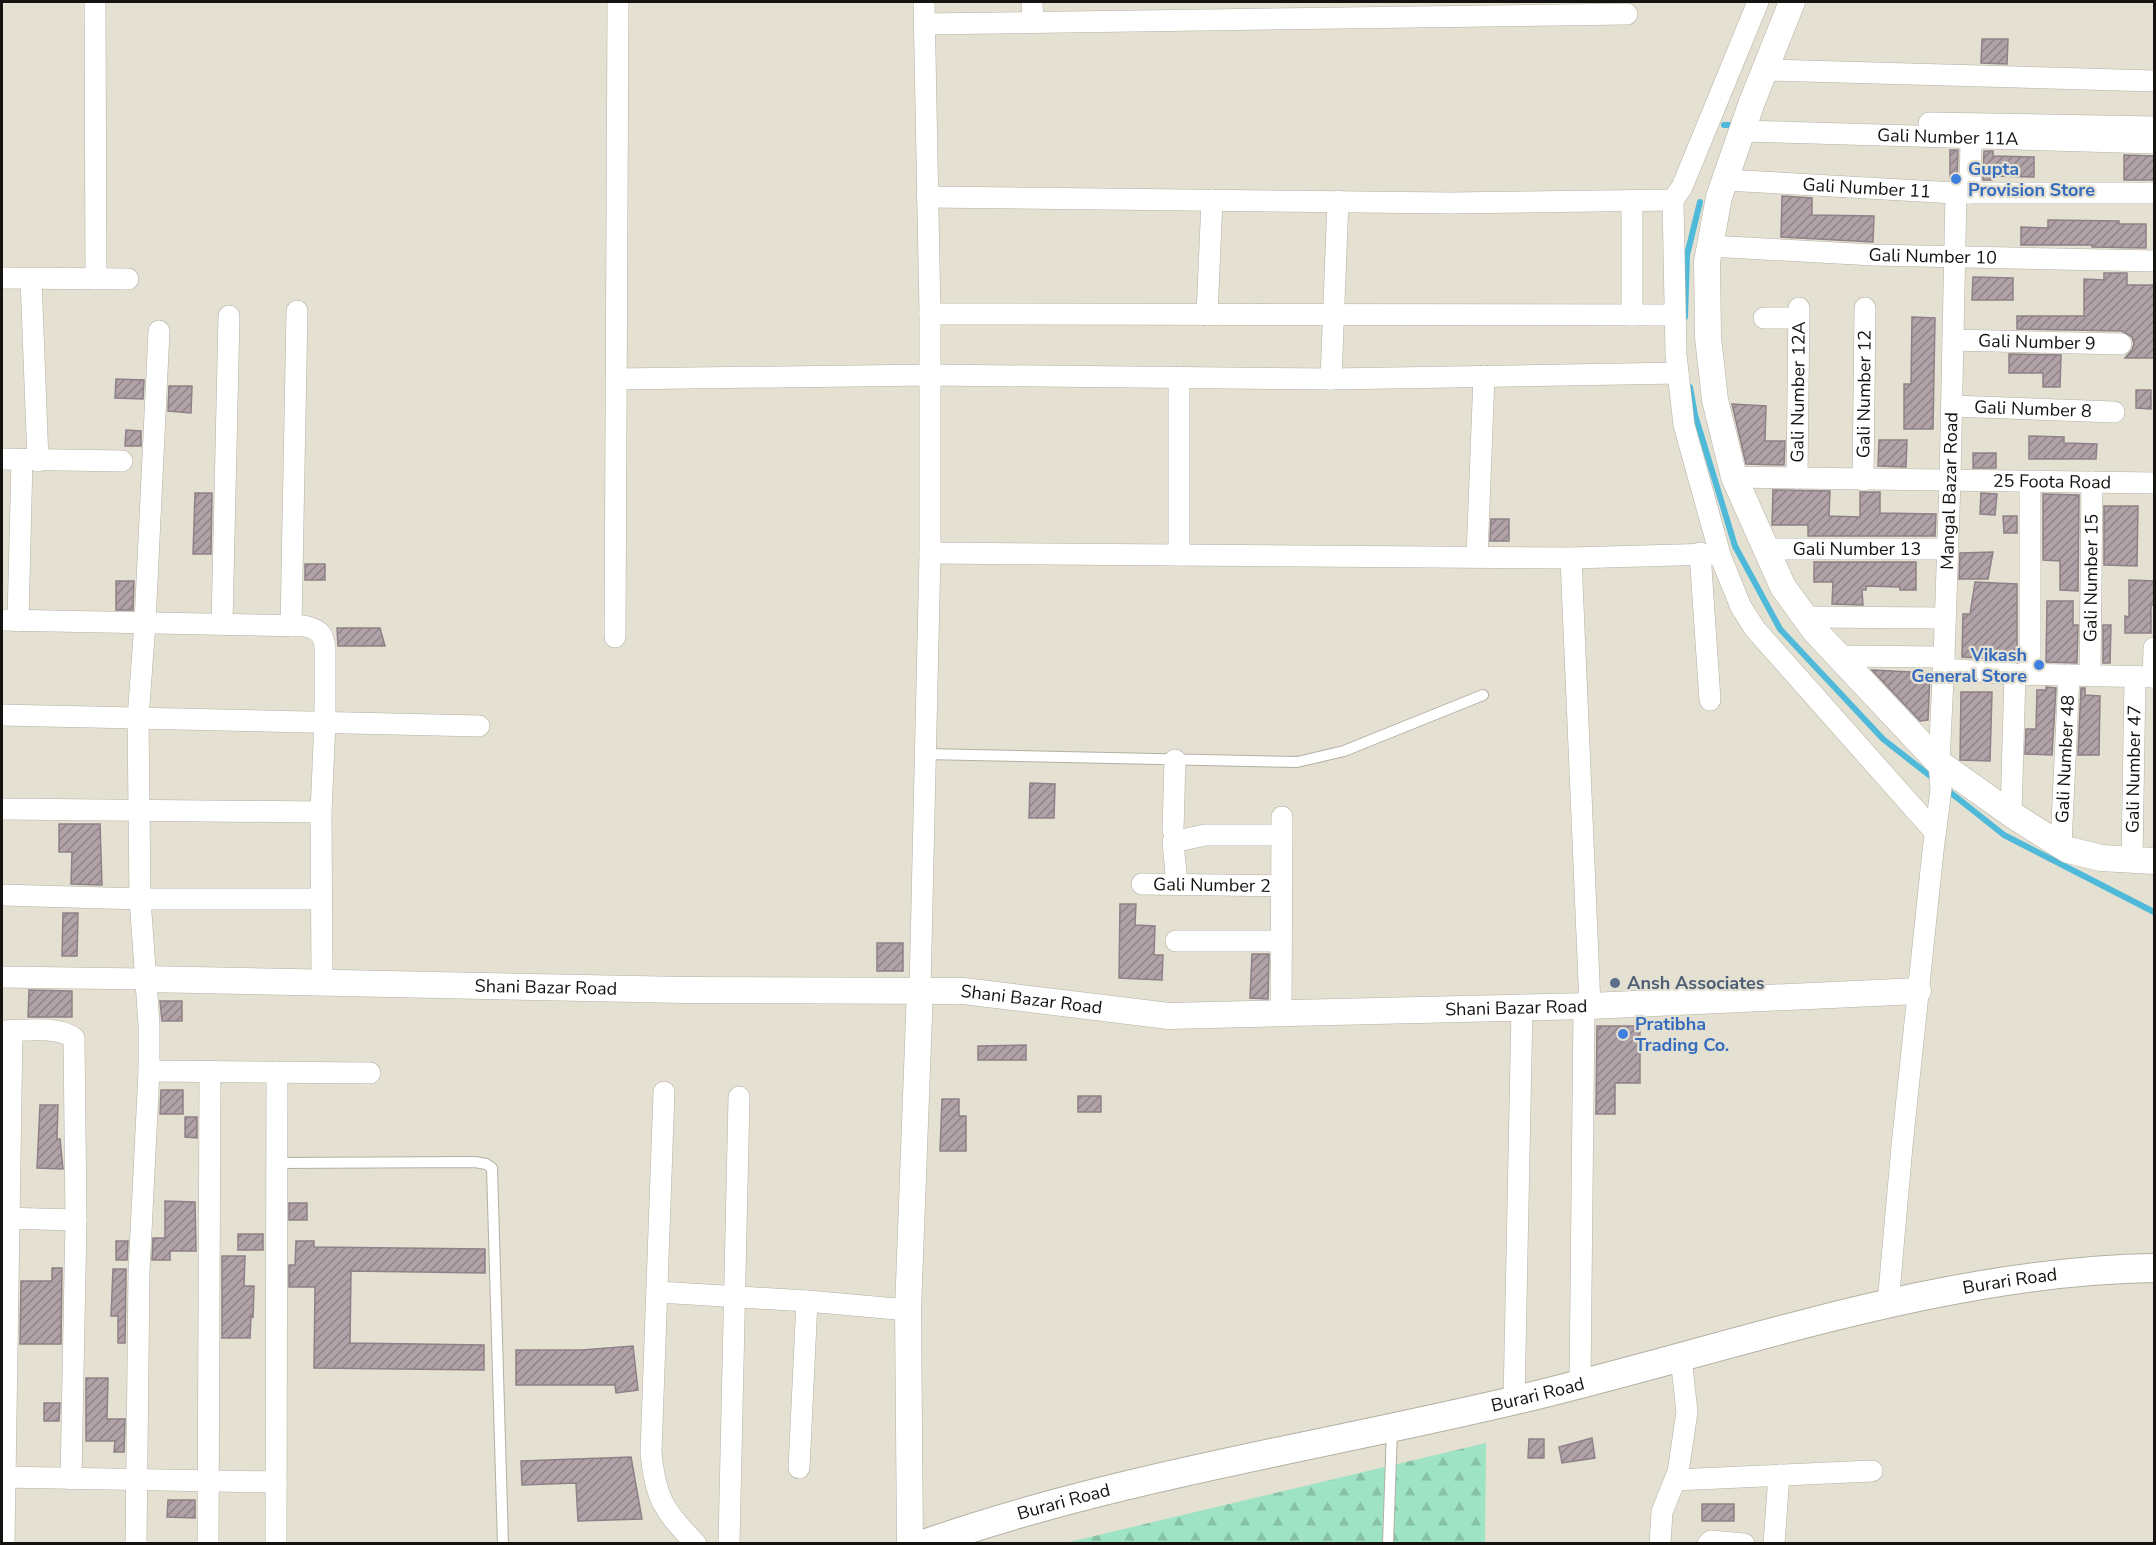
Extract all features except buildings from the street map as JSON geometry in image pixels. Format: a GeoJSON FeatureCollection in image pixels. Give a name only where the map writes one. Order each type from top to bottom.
{"type":"FeatureCollection","features":[{"type":"Feature","properties":{"kind":"main road","name":"Burari Road"},"geometry":{"type":"LineString","coordinates":[[924,1544],[979,1524],[1081,1496],[1514,1401],[1888,1304],[2056,1274],[2154,1268]]}},
{"type":"Feature","properties":{"kind":"street"},"geometry":{"type":"LineString","coordinates":[[95,2],[96,279]]}},
{"type":"Feature","properties":{"kind":"street"},"geometry":{"type":"LineString","coordinates":[[615,637],[618,2]]}},
{"type":"Feature","properties":{"kind":"street"},"geometry":{"type":"LineString","coordinates":[[910,1544],[908,1310],[920,990],[930,554],[930,314],[924,2]]}},
{"type":"Feature","properties":{"kind":"street"},"geometry":{"type":"LineString","coordinates":[[1710,700],[1710,555],[1684,425],[1678,373],[1673,200],[1682,187],[1758,2]]}},
{"type":"Feature","properties":{"kind":"street"},"geometry":{"type":"LineString","coordinates":[[1792,2],[1743,126],[1719,197],[1709,246],[1707,293],[1710,364],[1717,410],[1734,477],[1783,587],[1804,616],[1839,656],[1939,763],[2011,814],[2068,850],[2147,865]]}},
{"type":"Feature","properties":{"kind":"street"},"geometry":{"type":"LineString","coordinates":[[925,24],[1032,12],[1627,14]]}},
{"type":"Feature","properties":{"kind":"street"},"geometry":{"type":"LineString","coordinates":[[1765,70],[2154,81]]}},
{"type":"Feature","properties":{"kind":"street"},"geometry":{"type":"LineString","coordinates":[[1743,126],[2154,127]]}},
{"type":"Feature","properties":{"kind":"street","name":"Gali Number 11A"},"geometry":{"type":"LineString","coordinates":[[1743,126],[1971,139],[2154,143]]}},
{"type":"Feature","properties":{"kind":"street","name":"Mangal Bazar Road"},"geometry":{"type":"LineString","coordinates":[[1888,1304],[1902,1146],[1941,789],[1939,763],[1946,618],[1954,255],[1971,139]]}},
{"type":"Feature","properties":{"kind":"street","name":"Gali Number 11"},"geometry":{"type":"LineString","coordinates":[[1725,180],[1963,193],[2154,193]]}},
{"type":"Feature","properties":{"kind":"street"},"geometry":{"type":"LineString","coordinates":[[927,197],[1338,201],[1673,200]]}},
{"type":"Feature","properties":{"kind":"street"},"geometry":{"type":"LineString","coordinates":[[1207,315],[1212,200]]}},
{"type":"Feature","properties":{"kind":"street"},"geometry":{"type":"LineString","coordinates":[[1331,379],[1338,201]]}},
{"type":"Feature","properties":{"kind":"street"},"geometry":{"type":"LineString","coordinates":[[1632,201],[1632,315]]}},
{"type":"Feature","properties":{"kind":"street","name":"Gali Number 10"},"geometry":{"type":"LineString","coordinates":[[1709,246],[1874,255],[2154,261]]}},
{"type":"Feature","properties":{"kind":"street"},"geometry":{"type":"LineString","coordinates":[[2,278],[128,279]]}},
{"type":"Feature","properties":{"kind":"street"},"geometry":{"type":"LineString","coordinates":[[31,279],[10,621],[291,626],[316,629],[324,636],[325,721],[321,812],[322,981]]}},
{"type":"Feature","properties":{"kind":"street","name":"Gali Number 12"},"geometry":{"type":"LineString","coordinates":[[1863,480],[1864,308]]}},
{"type":"Feature","properties":{"kind":"street"},"geometry":{"type":"LineString","coordinates":[[291,626],[297,311]]}},
{"type":"Feature","properties":{"kind":"street","name":"Gali Number 12A"},"geometry":{"type":"LineString","coordinates":[[1764,318],[1799,313],[1797,478]]}},
{"type":"Feature","properties":{"kind":"street"},"geometry":{"type":"LineString","coordinates":[[930,314],[1675,315]]}},
{"type":"Feature","properties":{"kind":"street"},"geometry":{"type":"LineString","coordinates":[[222,624],[230,316]]}},
{"type":"Feature","properties":{"kind":"street"},"geometry":{"type":"LineString","coordinates":[[136,1544],[139,1272],[148,1071],[148,1024],[140,898],[138,718],[145,623],[159,331]]}},
{"type":"Feature","properties":{"kind":"street","name":"Gali Number 9"},"geometry":{"type":"LineString","coordinates":[[1953,340],[2121,344]]}},
{"type":"Feature","properties":{"kind":"street"},"geometry":{"type":"LineString","coordinates":[[616,379],[930,375],[1331,379],[1678,373]]}},
{"type":"Feature","properties":{"kind":"street"},"geometry":{"type":"LineString","coordinates":[[1477,557],[1484,376]]}},
{"type":"Feature","properties":{"kind":"street"},"geometry":{"type":"LineString","coordinates":[[1179,377],[1179,555]]}},
{"type":"Feature","properties":{"kind":"street","name":"Gali Number 8"},"geometry":{"type":"LineString","coordinates":[[1952,406],[2114,412]]}},
{"type":"Feature","properties":{"kind":"street"},"geometry":{"type":"LineString","coordinates":[[21,460],[122,461]]}},
{"type":"Feature","properties":{"kind":"street","name":"25 Foota Road"},"geometry":{"type":"LineString","coordinates":[[1734,477],[2154,483]]}},
{"type":"Feature","properties":{"kind":"street"},"geometry":{"type":"LineString","coordinates":[[2011,814],[2022,674],[2030,482]]}},
{"type":"Feature","properties":{"kind":"street","name":"Gali Number 15"},"geometry":{"type":"LineString","coordinates":[[2090,676],[2092,482]]}},
{"type":"Feature","properties":{"kind":"street","name":"Gali Number 13"},"geometry":{"type":"LineString","coordinates":[[1766,549],[1948,549]]}},
{"type":"Feature","properties":{"kind":"street"},"geometry":{"type":"LineString","coordinates":[[930,554],[1571,558],[1710,555]]}},
{"type":"Feature","properties":{"kind":"street"},"geometry":{"type":"LineString","coordinates":[[1710,555],[1755,629],[1936,823]]}},
{"type":"Feature","properties":{"kind":"street"},"geometry":{"type":"LineString","coordinates":[[1571,558],[1587,1006],[1580,1385]]}},
{"type":"Feature","properties":{"kind":"street"},"geometry":{"type":"LineString","coordinates":[[1804,616],[1946,618]]}},
{"type":"Feature","properties":{"kind":"street","name":"Gali Number 47"},"geometry":{"type":"LineString","coordinates":[[2147,865],[2147,677],[2154,648]]}},
{"type":"Feature","properties":{"kind":"street"},"geometry":{"type":"LineString","coordinates":[[1839,656],[1944,663],[2022,674],[2147,677]]}},
{"type":"Feature","properties":{"kind":"street","name":"Gali Number 48"},"geometry":{"type":"LineString","coordinates":[[2061,845],[2069,675]]}},
{"type":"Feature","properties":{"kind":"street"},"geometry":{"type":"LineString","coordinates":[[2,715],[479,726]]}},
{"type":"Feature","properties":{"kind":"street"},"geometry":{"type":"LineString","coordinates":[[1173,830],[1175,760]]}},
{"type":"Feature","properties":{"kind":"street"},"geometry":{"type":"LineString","coordinates":[[2,809],[321,812]]}},
{"type":"Feature","properties":{"kind":"street"},"geometry":{"type":"LineString","coordinates":[[1177,884],[1173,842],[1204,835],[1281,826],[1281,1014]]}},
{"type":"Feature","properties":{"kind":"street","name":"Gali Number 2"},"geometry":{"type":"LineString","coordinates":[[1142,884],[1282,886]]}},
{"type":"Feature","properties":{"kind":"street"},"geometry":{"type":"LineString","coordinates":[[2,895],[321,898]]}},
{"type":"Feature","properties":{"kind":"street"},"geometry":{"type":"LineString","coordinates":[[1176,941],[1281,941]]}},
{"type":"Feature","properties":{"kind":"street"},"geometry":{"type":"LineString","coordinates":[[2,977],[144,979]]}},
{"type":"Feature","properties":{"kind":"street","name":"Shani Bazar Road"},"geometry":{"type":"LineString","coordinates":[[144,979],[685,990],[963,991],[1169,1016],[1587,1006],[1918,991]]}},
{"type":"Feature","properties":{"kind":"street"},"geometry":{"type":"LineString","coordinates":[[1514,1401],[1522,1008]]}},
{"type":"Feature","properties":{"kind":"street"},"geometry":{"type":"LineString","coordinates":[[4,1544],[7,1031],[56,1031],[67,1033],[74,1038],[76,1220],[71,1479]]}},
{"type":"Feature","properties":{"kind":"street"},"geometry":{"type":"LineString","coordinates":[[148,1071],[370,1073]]}},
{"type":"Feature","properties":{"kind":"street"},"geometry":{"type":"LineString","coordinates":[[208,1544],[210,1071]]}},
{"type":"Feature","properties":{"kind":"street"},"geometry":{"type":"LineString","coordinates":[[276,1544],[277,1072]]}},
{"type":"Feature","properties":{"kind":"street"},"geometry":{"type":"LineString","coordinates":[[664,1092],[651,1452],[653,1477],[658,1495],[664,1507],[696,1544]]}},
{"type":"Feature","properties":{"kind":"street"},"geometry":{"type":"LineString","coordinates":[[729,1544],[739,1096]]}},
{"type":"Feature","properties":{"kind":"street"},"geometry":{"type":"LineString","coordinates":[[5,1218],[76,1220]]}},
{"type":"Feature","properties":{"kind":"street"},"geometry":{"type":"LineString","coordinates":[[658,1292],[908,1310]]}},
{"type":"Feature","properties":{"kind":"street"},"geometry":{"type":"LineString","coordinates":[[799,1468],[807,1301]]}},
{"type":"Feature","properties":{"kind":"street"},"geometry":{"type":"LineString","coordinates":[[1659,1544],[1662,1512],[1675,1480],[1682,1454],[1687,1412],[1681,1358]]}},
{"type":"Feature","properties":{"kind":"street"},"geometry":{"type":"LineString","coordinates":[[1675,1480],[1872,1471]]}},
{"type":"Feature","properties":{"kind":"street"},"geometry":{"type":"LineString","coordinates":[[1774,1544],[1779,1475]]}},
{"type":"Feature","properties":{"kind":"street"},"geometry":{"type":"LineString","coordinates":[[3,1477],[276,1482]]}},
{"type":"Feature","properties":{"kind":"street"},"geometry":{"type":"LineString","coordinates":[[1708,1544],[1711,1541],[1717,1541],[1744,1544]]}},
{"type":"Feature","properties":{"kind":"lane"},"geometry":{"type":"LineString","coordinates":[[925,754],[1297,762],[1344,752],[1483,695]]}},
{"type":"Feature","properties":{"kind":"lane"},"geometry":{"type":"LineString","coordinates":[[277,1163],[475,1162],[492,1168],[502,1544]]}},
{"type":"Feature","properties":{"kind":"lane"},"geometry":{"type":"LineString","coordinates":[[1388,1544],[1392,1429]]}},
{"type":"Feature","properties":{"kind":"green space"},"geometry":{"type":"Polygon","coordinates":[[[1486,1443],[1485,1543],[1065,1543],[1486,1443]]]}},
{"type":"Feature","properties":{"kind":"waterway"},"geometry":{"type":"LineString","coordinates":[[1724,125],[1738,125]]}},
{"type":"Feature","properties":{"kind":"waterway"},"geometry":{"type":"LineString","coordinates":[[1685,317],[1687,255],[1700,202]]}},
{"type":"Feature","properties":{"kind":"waterway"},"geometry":{"type":"LineString","coordinates":[[1690,387],[1695,415],[1735,546],[1780,629],[1883,739],[1934,779]]}},
{"type":"Feature","properties":{"kind":"waterway"},"geometry":{"type":"LineString","coordinates":[[1946,789],[2004,835],[2154,912]]}},
{"type":"Feature","properties":{"kind":"place","name":"Gupta Provision Store"},"geometry":{"type":"Point","coordinates":[1956,179]}},
{"type":"Feature","properties":{"kind":"place","name":"Vikash General Store"},"geometry":{"type":"Point","coordinates":[2039,665]}},
{"type":"Feature","properties":{"kind":"place","name":"Ansh Associates"},"geometry":{"type":"Point","coordinates":[1615,983]}},
{"type":"Feature","properties":{"kind":"place","name":"Pratibha Trading Co."},"geometry":{"type":"Point","coordinates":[1623,1034]}}]}
